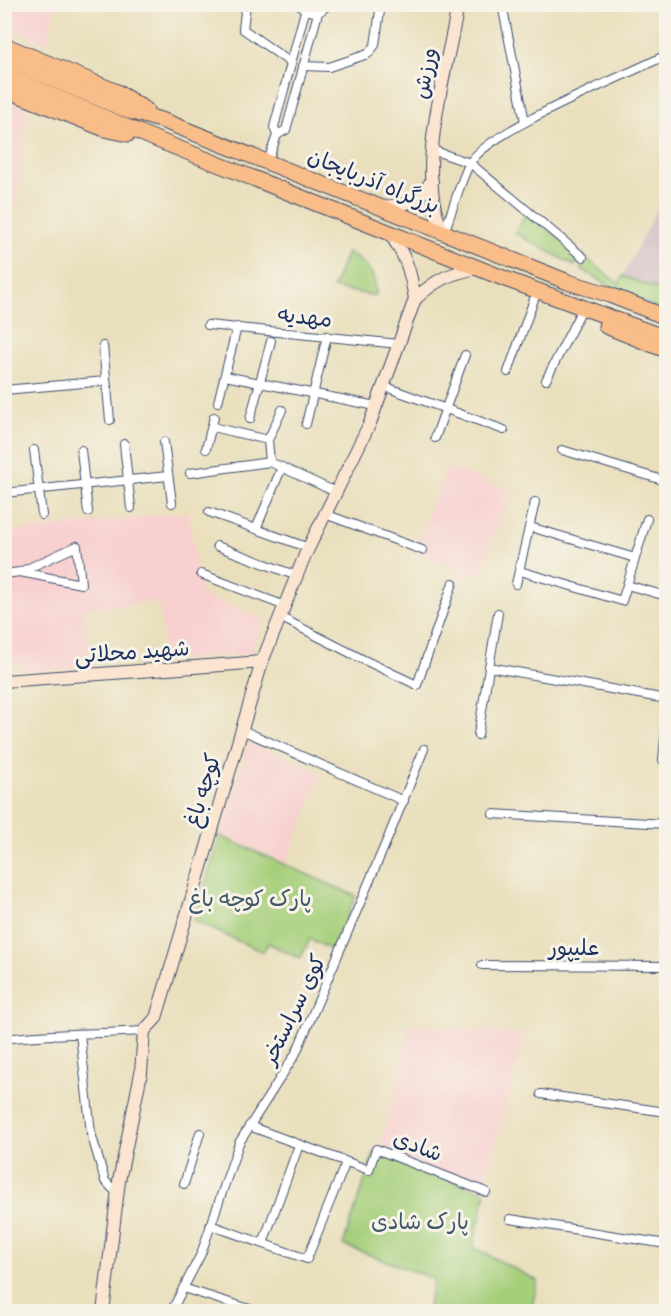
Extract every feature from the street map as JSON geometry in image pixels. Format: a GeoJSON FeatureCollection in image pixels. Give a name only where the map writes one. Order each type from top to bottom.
{"type":"FeatureCollection","features":[{"type":"Feature","properties":{"kind":"highway","name":"بزرگراه آذربایجان"},"geometry":{"type":"LineString","coordinates":[[4,45],[117,92],[164,121]]}},
{"type":"Feature","properties":{"kind":"highway","name":"بزرگراه آذربایجان"},"geometry":{"type":"LineString","coordinates":[[4,58],[129,111],[164,121],[568,282],[608,294],[666,317]]}},
{"type":"Feature","properties":{"kind":"highway","name":"بزرگراه آذربایجان"},"geometry":{"type":"LineString","coordinates":[[4,75],[155,139],[477,268],[666,338]]}},
{"type":"Feature","properties":{"kind":"highway","name":"بزرگراه آذربایجان"},"geometry":{"type":"LineString","coordinates":[[4,89],[105,129],[155,139]]}},
{"type":"Feature","properties":{"kind":"highway","name":"بزرگراه آذربایجان"},"geometry":{"type":"LineString","coordinates":[[568,282],[601,303],[666,328]]}},
{"type":"Feature","properties":{"kind":"highway","name":"بزرگراه آذربایجان"},"geometry":{"type":"LineString","coordinates":[[556,299],[597,322],[666,350]]}},
{"type":"Feature","properties":{"kind":"main road","name":"ورزش"},"geometry":{"type":"LineString","coordinates":[[444,233],[432,200],[432,150],[458,4]]}},
{"type":"Feature","properties":{"kind":"main road"},"geometry":{"type":"LineString","coordinates":[[382,207],[405,205],[415,201],[432,181]]}},
{"type":"Feature","properties":{"kind":"main road"},"geometry":{"type":"LineString","coordinates":[[389,232],[403,252],[411,275],[415,299]]}},
{"type":"Feature","properties":{"kind":"main road"},"geometry":{"type":"LineString","coordinates":[[415,299],[431,284],[452,273],[477,268]]}},
{"type":"Feature","properties":{"kind":"main road","name":"کوچه باغ"},"geometry":{"type":"LineString","coordinates":[[103,1311],[118,1194],[141,1073],[144,1031],[156,1018],[262,662],[309,548],[370,423],[415,299]]}},
{"type":"Feature","properties":{"kind":"main road","name":"شهید محلاتی"},"geometry":{"type":"LineString","coordinates":[[4,681],[262,662]]}},
{"type":"Feature","properties":{"kind":"street"},"geometry":{"type":"LineString","coordinates":[[246,4],[243,29],[291,63]]}},
{"type":"Feature","properties":{"kind":"street"},"geometry":{"type":"LineString","coordinates":[[277,135],[286,130],[318,13],[328,4]]}},
{"type":"Feature","properties":{"kind":"street"},"geometry":{"type":"LineString","coordinates":[[303,66],[330,67],[368,54],[375,45],[381,6],[359,4]]}},
{"type":"Feature","properties":{"kind":"street"},"geometry":{"type":"LineString","coordinates":[[502,4],[525,122]]}},
{"type":"Feature","properties":{"kind":"street"},"geometry":{"type":"LineString","coordinates":[[268,161],[277,135],[274,127],[291,63],[301,8],[318,13]]}},
{"type":"Feature","properties":{"kind":"street"},"geometry":{"type":"LineString","coordinates":[[444,233],[470,164],[480,151],[525,122],[666,55]]}},
{"type":"Feature","properties":{"kind":"street"},"geometry":{"type":"LineString","coordinates":[[432,150],[470,164],[583,257]]}},
{"type":"Feature","properties":{"kind":"street"},"geometry":{"type":"LineString","coordinates":[[508,372],[537,291]]}},
{"type":"Feature","properties":{"kind":"street"},"geometry":{"type":"LineString","coordinates":[[546,380],[580,313]]}},
{"type":"Feature","properties":{"kind":"street","name":"مهدیه"},"geometry":{"type":"LineString","coordinates":[[208,325],[399,344]]}},
{"type":"Feature","properties":{"kind":"street"},"geometry":{"type":"LineString","coordinates":[[218,402],[237,327]]}},
{"type":"Feature","properties":{"kind":"street"},"geometry":{"type":"LineString","coordinates":[[306,424],[327,336]]}},
{"type":"Feature","properties":{"kind":"street"},"geometry":{"type":"LineString","coordinates":[[250,419],[271,341]]}},
{"type":"Feature","properties":{"kind":"street"},"geometry":{"type":"LineString","coordinates":[[103,346],[110,420]]}},
{"type":"Feature","properties":{"kind":"street"},"geometry":{"type":"LineString","coordinates":[[435,438],[465,355]]}},
{"type":"Feature","properties":{"kind":"street"},"geometry":{"type":"LineString","coordinates":[[225,376],[376,406]]}},
{"type":"Feature","properties":{"kind":"street"},"geometry":{"type":"LineString","coordinates":[[4,390],[106,381]]}},
{"type":"Feature","properties":{"kind":"street"},"geometry":{"type":"LineString","coordinates":[[383,386],[504,430]]}},
{"type":"Feature","properties":{"kind":"street"},"geometry":{"type":"LineString","coordinates":[[270,462],[268,440],[282,410]]}},
{"type":"Feature","properties":{"kind":"street"},"geometry":{"type":"LineString","coordinates":[[206,449],[214,417]]}},
{"type":"Feature","properties":{"kind":"street"},"geometry":{"type":"LineString","coordinates":[[212,427],[268,440]]}},
{"type":"Feature","properties":{"kind":"street"},"geometry":{"type":"LineString","coordinates":[[164,442],[172,503]]}},
{"type":"Feature","properties":{"kind":"street"},"geometry":{"type":"LineString","coordinates":[[124,444],[130,508]]}},
{"type":"Feature","properties":{"kind":"street"},"geometry":{"type":"LineString","coordinates":[[34,450],[42,515]]}},
{"type":"Feature","properties":{"kind":"street"},"geometry":{"type":"LineString","coordinates":[[81,450],[88,512]]}},
{"type":"Feature","properties":{"kind":"street"},"geometry":{"type":"LineString","coordinates":[[562,450],[666,481]]}},
{"type":"Feature","properties":{"kind":"street"},"geometry":{"type":"LineString","coordinates":[[190,473],[270,462],[336,492]]}},
{"type":"Feature","properties":{"kind":"street"},"geometry":{"type":"LineString","coordinates":[[256,529],[282,467]]}},
{"type":"Feature","properties":{"kind":"street"},"geometry":{"type":"LineString","coordinates":[[4,493],[168,476]]}},
{"type":"Feature","properties":{"kind":"street"},"geometry":{"type":"LineString","coordinates":[[516,584],[535,502]]}},
{"type":"Feature","properties":{"kind":"street"},"geometry":{"type":"LineString","coordinates":[[208,512],[309,548]]}},
{"type":"Feature","properties":{"kind":"street"},"geometry":{"type":"LineString","coordinates":[[325,514],[422,550]]}},
{"type":"Feature","properties":{"kind":"street"},"geometry":{"type":"LineString","coordinates":[[520,571],[622,601],[647,519]]}},
{"type":"Feature","properties":{"kind":"street"},"geometry":{"type":"LineString","coordinates":[[530,527],[635,558]]}},
{"type":"Feature","properties":{"kind":"street"},"geometry":{"type":"LineString","coordinates":[[4,574],[20,572],[77,546],[81,584],[20,572]]}},
{"type":"Feature","properties":{"kind":"street"},"geometry":{"type":"LineString","coordinates":[[217,546],[297,576]]}},
{"type":"Feature","properties":{"kind":"street"},"geometry":{"type":"LineString","coordinates":[[201,574],[283,611],[417,685],[453,583]]}},
{"type":"Feature","properties":{"kind":"street"},"geometry":{"type":"LineString","coordinates":[[627,585],[666,596]]}},
{"type":"Feature","properties":{"kind":"street"},"geometry":{"type":"LineString","coordinates":[[478,735],[498,613]]}},
{"type":"Feature","properties":{"kind":"street"},"geometry":{"type":"LineString","coordinates":[[489,667],[666,699]]}},
{"type":"Feature","properties":{"kind":"street"},"geometry":{"type":"LineString","coordinates":[[663,760],[666,729]]}},
{"type":"Feature","properties":{"kind":"street"},"geometry":{"type":"LineString","coordinates":[[242,730],[404,801]]}},
{"type":"Feature","properties":{"kind":"street","name":"کوی سراستخر"},"geometry":{"type":"LineString","coordinates":[[171,1311],[201,1254],[239,1143],[296,1053],[424,749]]}},
{"type":"Feature","properties":{"kind":"street"},"geometry":{"type":"LineString","coordinates":[[493,814],[666,824]]}},
{"type":"Feature","properties":{"kind":"street","name":"علیپور"},"geometry":{"type":"LineString","coordinates":[[482,965],[666,966]]}},
{"type":"Feature","properties":{"kind":"street"},"geometry":{"type":"LineString","coordinates":[[4,1039],[43,1034],[144,1031]]}},
{"type":"Feature","properties":{"kind":"street"},"geometry":{"type":"LineString","coordinates":[[80,1034],[91,1132],[105,1181],[118,1194]]}},
{"type":"Feature","properties":{"kind":"street"},"geometry":{"type":"LineString","coordinates":[[541,1094],[666,1112]]}},
{"type":"Feature","properties":{"kind":"street","name":"شادی"},"geometry":{"type":"LineString","coordinates":[[249,1126],[369,1170],[376,1149],[486,1192]]}},
{"type":"Feature","properties":{"kind":"street"},"geometry":{"type":"LineString","coordinates":[[184,1184],[200,1133]]}},
{"type":"Feature","properties":{"kind":"street"},"geometry":{"type":"LineString","coordinates":[[263,1244],[299,1145]]}},
{"type":"Feature","properties":{"kind":"street"},"geometry":{"type":"LineString","coordinates":[[210,1225],[307,1259],[346,1162]]}},
{"type":"Feature","properties":{"kind":"street"},"geometry":{"type":"LineString","coordinates":[[510,1219],[666,1244]]}},
{"type":"Feature","properties":{"kind":"street"},"geometry":{"type":"LineString","coordinates":[[183,1288],[259,1311]]}},
{"type":"Feature","properties":{"kind":"shaded area"},"geometry":{"type":"Polygon","coordinates":[[[4,5],[55,5],[48,44],[5,28],[4,5]]]}},
{"type":"Feature","properties":{"kind":"shaded area"},"geometry":{"type":"Polygon","coordinates":[[[4,95],[29,103],[16,207],[5,206],[4,95]]]}},
{"type":"Feature","properties":{"kind":"shaded area"},"geometry":{"type":"Polygon","coordinates":[[[666,191],[666,292],[623,276],[666,191]]]}},
{"type":"Feature","properties":{"kind":"shaded area"},"geometry":{"type":"Polygon","coordinates":[[[447,467],[511,491],[480,576],[413,551],[447,467]]]}},
{"type":"Feature","properties":{"kind":"shaded area"},"geometry":{"type":"Polygon","coordinates":[[[188,512],[201,594],[263,619],[253,650],[246,654],[165,661],[159,601],[84,609],[91,667],[24,672],[11,657],[4,602],[4,532],[188,512]]]}},
{"type":"Feature","properties":{"kind":"shaded area"},"geometry":{"type":"Polygon","coordinates":[[[249,742],[322,773],[286,863],[221,834],[249,742]]]}},
{"type":"Feature","properties":{"kind":"shaded area"},"geometry":{"type":"Polygon","coordinates":[[[409,1025],[525,1034],[484,1188],[379,1150],[399,1076],[409,1025]]]}},
{"type":"Feature","properties":{"kind":"green space"},"geometry":{"type":"Polygon","coordinates":[[[527,211],[581,256],[575,266],[515,233],[527,211]]]}},
{"type":"Feature","properties":{"kind":"green space"},"geometry":{"type":"Polygon","coordinates":[[[347,252],[369,270],[375,281],[376,296],[333,288],[347,252]]]}},
{"type":"Feature","properties":{"kind":"green space"},"geometry":{"type":"Polygon","coordinates":[[[586,258],[619,284],[623,276],[666,292],[666,312],[615,289],[581,269],[586,258]]]}},
{"type":"Feature","properties":{"kind":"green space","name":"پارک کوچه باغ"},"geometry":{"type":"Polygon","coordinates":[[[220,836],[356,896],[332,950],[310,939],[300,959],[268,943],[263,952],[194,921],[220,836]]]}},
{"type":"Feature","properties":{"kind":"green space","name":"پارک شادی"},"geometry":{"type":"Polygon","coordinates":[[[374,1153],[486,1192],[473,1247],[538,1281],[531,1311],[427,1311],[434,1279],[343,1245],[374,1153]]]}}]}
